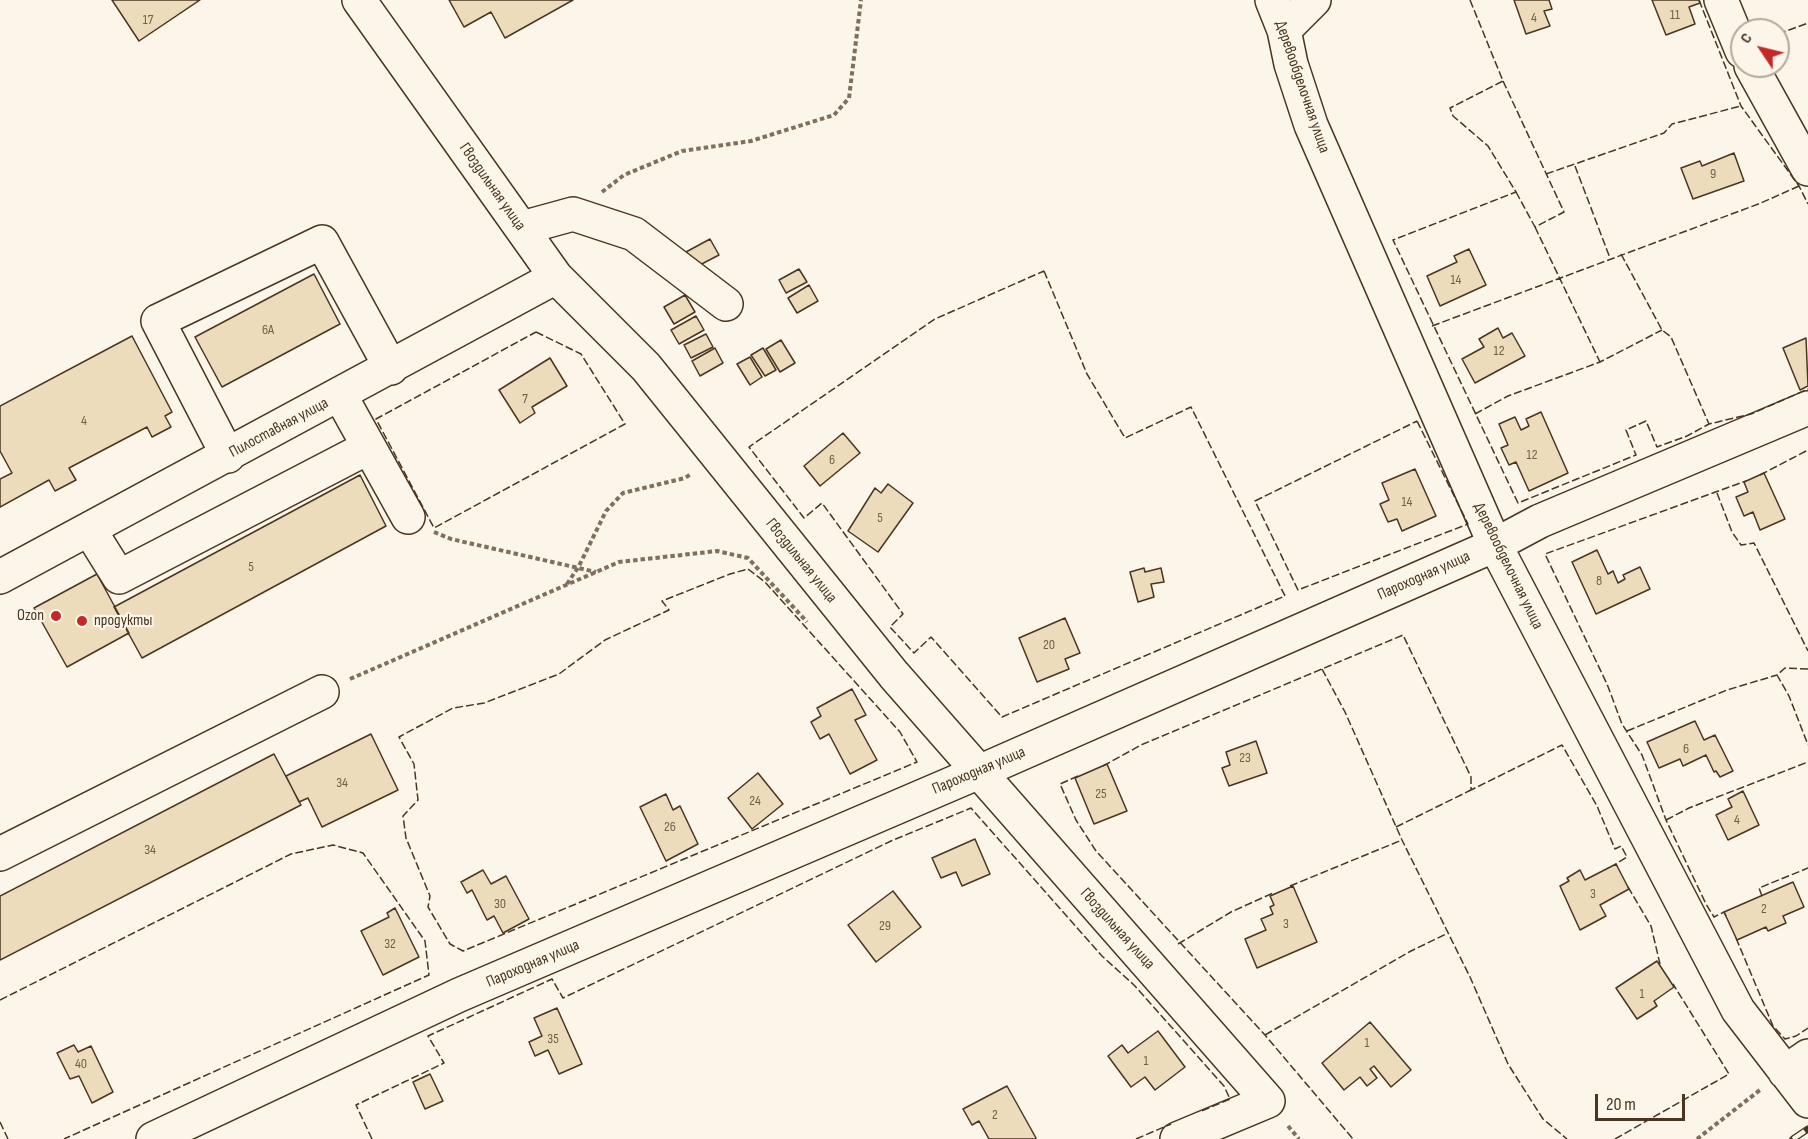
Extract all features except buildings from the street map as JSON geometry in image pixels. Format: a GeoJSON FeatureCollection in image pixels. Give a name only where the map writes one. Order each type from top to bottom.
{"type":"FeatureCollection","features":[{"type":"Feature","properties":{"kind":"street","name":"Гвоздильная улица"},"geometry":{"type":"LineString","coordinates":[[359,0],[556,277],[646,367],[842,613],[1268,1101],[1177,1139]]}},
{"type":"Feature","properties":{"kind":"street","name":"Деревообделочная улица"},"geometry":{"type":"LineString","coordinates":[[1272,0],[1284,30],[1291,64],[1311,125],[1495,545],[1738,1010],[1796,1064],[1808,1101]]}},
{"type":"Feature","properties":{"kind":"street"},"geometry":{"type":"LineString","coordinates":[[1284,30],[1314,0]]}},
{"type":"Feature","properties":{"kind":"street"},"geometry":{"type":"LineString","coordinates":[[1721,0],[1730,22]]}},
{"type":"Feature","properties":{"kind":"street"},"geometry":{"type":"LineString","coordinates":[[1757,78],[1808,169]]}},
{"type":"Feature","properties":{"kind":"street"},"geometry":{"type":"LineString","coordinates":[[522,228],[573,214],[634,234],[726,304]]}},
{"type":"Feature","properties":{"kind":"street"},"geometry":{"type":"LineString","coordinates":[[228,456],[158,321],[322,242],[391,368]]}},
{"type":"Feature","properties":{"kind":"street","name":"Пилоставная улица"},"geometry":{"type":"LineString","coordinates":[[0,577],[556,277]]}},
{"type":"Feature","properties":{"kind":"street"},"geometry":{"type":"LineString","coordinates":[[340,395],[408,517]]}},
{"type":"Feature","properties":{"kind":"street","name":"Пароходная улица"},"geometry":{"type":"LineString","coordinates":[[153,1139],[459,995],[979,772],[1495,545],[1540,521],[1808,408]]}},
{"type":"Feature","properties":{"kind":"street"},"geometry":{"type":"LineString","coordinates":[[89,529],[119,577],[369,447]]}},
{"type":"Feature","properties":{"kind":"street"},"geometry":{"type":"LineString","coordinates":[[0,854],[322,692]]}},
{"type":"Feature","properties":{"kind":"path"},"geometry":{"type":"LineString","coordinates":[[573,214],[624,175],[682,151],[751,141],[834,115],[849,98],[861,0]]}},
{"type":"Feature","properties":{"kind":"path"},"geometry":{"type":"LineString","coordinates":[[567,584],[579,566],[606,511],[623,493],[685,478],[715,453]]}},
{"type":"Feature","properties":{"kind":"path"},"geometry":{"type":"LineString","coordinates":[[408,517],[417,526],[451,539],[579,566],[596,572]]}},
{"type":"Feature","properties":{"kind":"path"},"geometry":{"type":"LineString","coordinates":[[322,692],[619,562],[717,551],[748,558],[810,626]]}},
{"type":"Feature","properties":{"kind":"path"},"geometry":{"type":"LineString","coordinates":[[1697,1139],[1796,1064]]}},
{"type":"Feature","properties":{"kind":"railway"},"geometry":{"type":"LineString","coordinates":[[1793,1139],[1808,1129]]}},
{"type":"Feature","properties":{"kind":"fence"},"geometry":{"type":"LineString","coordinates":[[1470,0],[1503,81],[1450,108],[1453,116],[1488,146],[1516,192],[1393,240],[1518,503],[1636,455],[1626,430],[1646,421],[1657,447],[1687,436],[1709,424],[1751,414],[1808,389]]}},
{"type":"Feature","properties":{"kind":"fence"},"geometry":{"type":"LineString","coordinates":[[1699,0],[1741,106],[1799,186],[1808,204]]}},
{"type":"Feature","properties":{"kind":"fence"},"geometry":{"type":"LineString","coordinates":[[1790,30],[1808,23]]}},
{"type":"Feature","properties":{"kind":"fence"},"geometry":{"type":"LineString","coordinates":[[1503,81],[1564,212],[1535,227],[1516,192]]}},
{"type":"Feature","properties":{"kind":"fence"},"geometry":{"type":"LineString","coordinates":[[1546,174],[1664,133],[1672,124],[1741,106]]}},
{"type":"Feature","properties":{"kind":"fence"},"geometry":{"type":"LineString","coordinates":[[1575,166],[1610,258]]}},
{"type":"Feature","properties":{"kind":"fence"},"geometry":{"type":"LineString","coordinates":[[1432,326],[1761,203],[1799,186]]}},
{"type":"Feature","properties":{"kind":"fence"},"geometry":{"type":"LineString","coordinates":[[1535,227],[1600,362]]}},
{"type":"Feature","properties":{"kind":"fence"},"geometry":{"type":"LineString","coordinates":[[1621,254],[1662,330],[1671,337],[1709,424]]}},
{"type":"Feature","properties":{"kind":"fence"},"geometry":{"type":"LineString","coordinates":[[1044,271],[1087,374],[1125,438],[1191,407],[1285,596],[1002,717],[931,637],[914,653],[890,627],[903,614],[822,503],[804,518],[749,447],[935,319],[1044,271]]}},
{"type":"Feature","properties":{"kind":"fence"},"geometry":{"type":"LineString","coordinates":[[1475,414],[1508,396],[1600,362],[1662,330]]}},
{"type":"Feature","properties":{"kind":"fence"},"geometry":{"type":"LineString","coordinates":[[536,332],[581,354],[625,424],[434,528],[376,419],[536,332]]}},
{"type":"Feature","properties":{"kind":"fence"},"geometry":{"type":"LineString","coordinates":[[1417,421],[1468,524],[1298,590],[1255,501],[1417,421]]}},
{"type":"Feature","properties":{"kind":"fence"},"geometry":{"type":"LineString","coordinates":[[1760,475],[1808,450]]}},
{"type":"Feature","properties":{"kind":"fence"},"geometry":{"type":"LineString","coordinates":[[1726,916],[1724,912],[1714,917],[1706,904],[1666,820],[1642,755],[1622,724],[1607,684],[1545,554],[1746,481]]}},
{"type":"Feature","properties":{"kind":"fence"},"geometry":{"type":"LineString","coordinates":[[1717,493],[1732,532],[1741,545],[1754,543],[1808,651]]}},
{"type":"Feature","properties":{"kind":"fence"},"geometry":{"type":"LineString","coordinates":[[748,569],[765,582],[900,732],[917,762],[463,951],[450,944],[428,907],[430,896],[406,838],[403,816],[418,800],[414,764],[399,737],[453,708],[484,703],[559,674],[605,640],[669,610],[662,601],[748,569]]}},
{"type":"Feature","properties":{"kind":"fence"},"geometry":{"type":"LineString","coordinates":[[1103,766],[1141,745],[1403,635],[1471,777],[1471,790],[1562,745],[1597,806],[1615,849],[1621,846],[1627,857],[1616,864],[1617,866]]}},
{"type":"Feature","properties":{"kind":"fence"},"geometry":{"type":"LineString","coordinates":[[1808,669],[1785,668],[1777,675],[1789,696],[1808,745]]}},
{"type":"Feature","properties":{"kind":"fence"},"geometry":{"type":"LineString","coordinates":[[1322,669],[1345,712],[1402,840],[1470,977],[1508,1064],[1543,1119],[1567,1139]]}},
{"type":"Feature","properties":{"kind":"fence"},"geometry":{"type":"LineString","coordinates":[[1627,731],[1727,690],[1777,675]]}},
{"type":"Feature","properties":{"kind":"fence"},"geometry":{"type":"LineString","coordinates":[[1666,820],[1689,808],[1808,762]]}},
{"type":"Feature","properties":{"kind":"fence"},"geometry":{"type":"LineString","coordinates":[[1078,776],[1060,784],[1076,820],[1096,851],[1265,1035],[1353,1139]]}},
{"type":"Feature","properties":{"kind":"fence"},"geometry":{"type":"LineString","coordinates":[[1396,827],[1471,790]]}},
{"type":"Feature","properties":{"kind":"fence"},"geometry":{"type":"LineString","coordinates":[[372,1139],[356,1105],[444,1063],[428,1036],[552,979],[563,998],[891,841],[971,808],[1102,956],[1134,985],[1224,1086],[1230,1099],[1199,1112]]}},
{"type":"Feature","properties":{"kind":"fence"},"geometry":{"type":"LineString","coordinates":[[1290,886],[1402,840]]}},
{"type":"Feature","properties":{"kind":"fence"},"geometry":{"type":"LineString","coordinates":[[0,1000],[291,854],[333,845],[363,853],[425,941],[429,975],[64,1139]]}},
{"type":"Feature","properties":{"kind":"fence"},"geometry":{"type":"LineString","coordinates":[[1762,896],[1759,888],[1808,868]]}},
{"type":"Feature","properties":{"kind":"fence"},"geometry":{"type":"LineString","coordinates":[[1628,887],[1651,926],[1660,964]]}},
{"type":"Feature","properties":{"kind":"fence"},"geometry":{"type":"LineString","coordinates":[[1178,944],[1231,912],[1273,893]]}},
{"type":"Feature","properties":{"kind":"fence"},"geometry":{"type":"LineString","coordinates":[[1265,1035],[1411,951],[1446,934]]}},
{"type":"Feature","properties":{"kind":"fence"},"geometry":{"type":"LineString","coordinates":[[1736,938],[1773,1026],[1785,1039],[1796,1036],[1808,1028]]}},
{"type":"Feature","properties":{"kind":"fence"},"geometry":{"type":"LineString","coordinates":[[1615,1139],[1729,1074],[1673,984]]}},
{"type":"Feature","properties":{"kind":"fence"},"geometry":{"type":"LineString","coordinates":[[0,1122],[8,1139]]}},
{"type":"Feature","properties":{"kind":"fence"},"geometry":{"type":"LineString","coordinates":[[1136,1139],[1171,1124]]}},
{"type":"Feature","properties":{"kind":"place","name":"Ozon"},"geometry":{"type":"Point","coordinates":[56,616]}},
{"type":"Feature","properties":{"kind":"place","name":"продукты"},"geometry":{"type":"Point","coordinates":[82,621]}}]}
